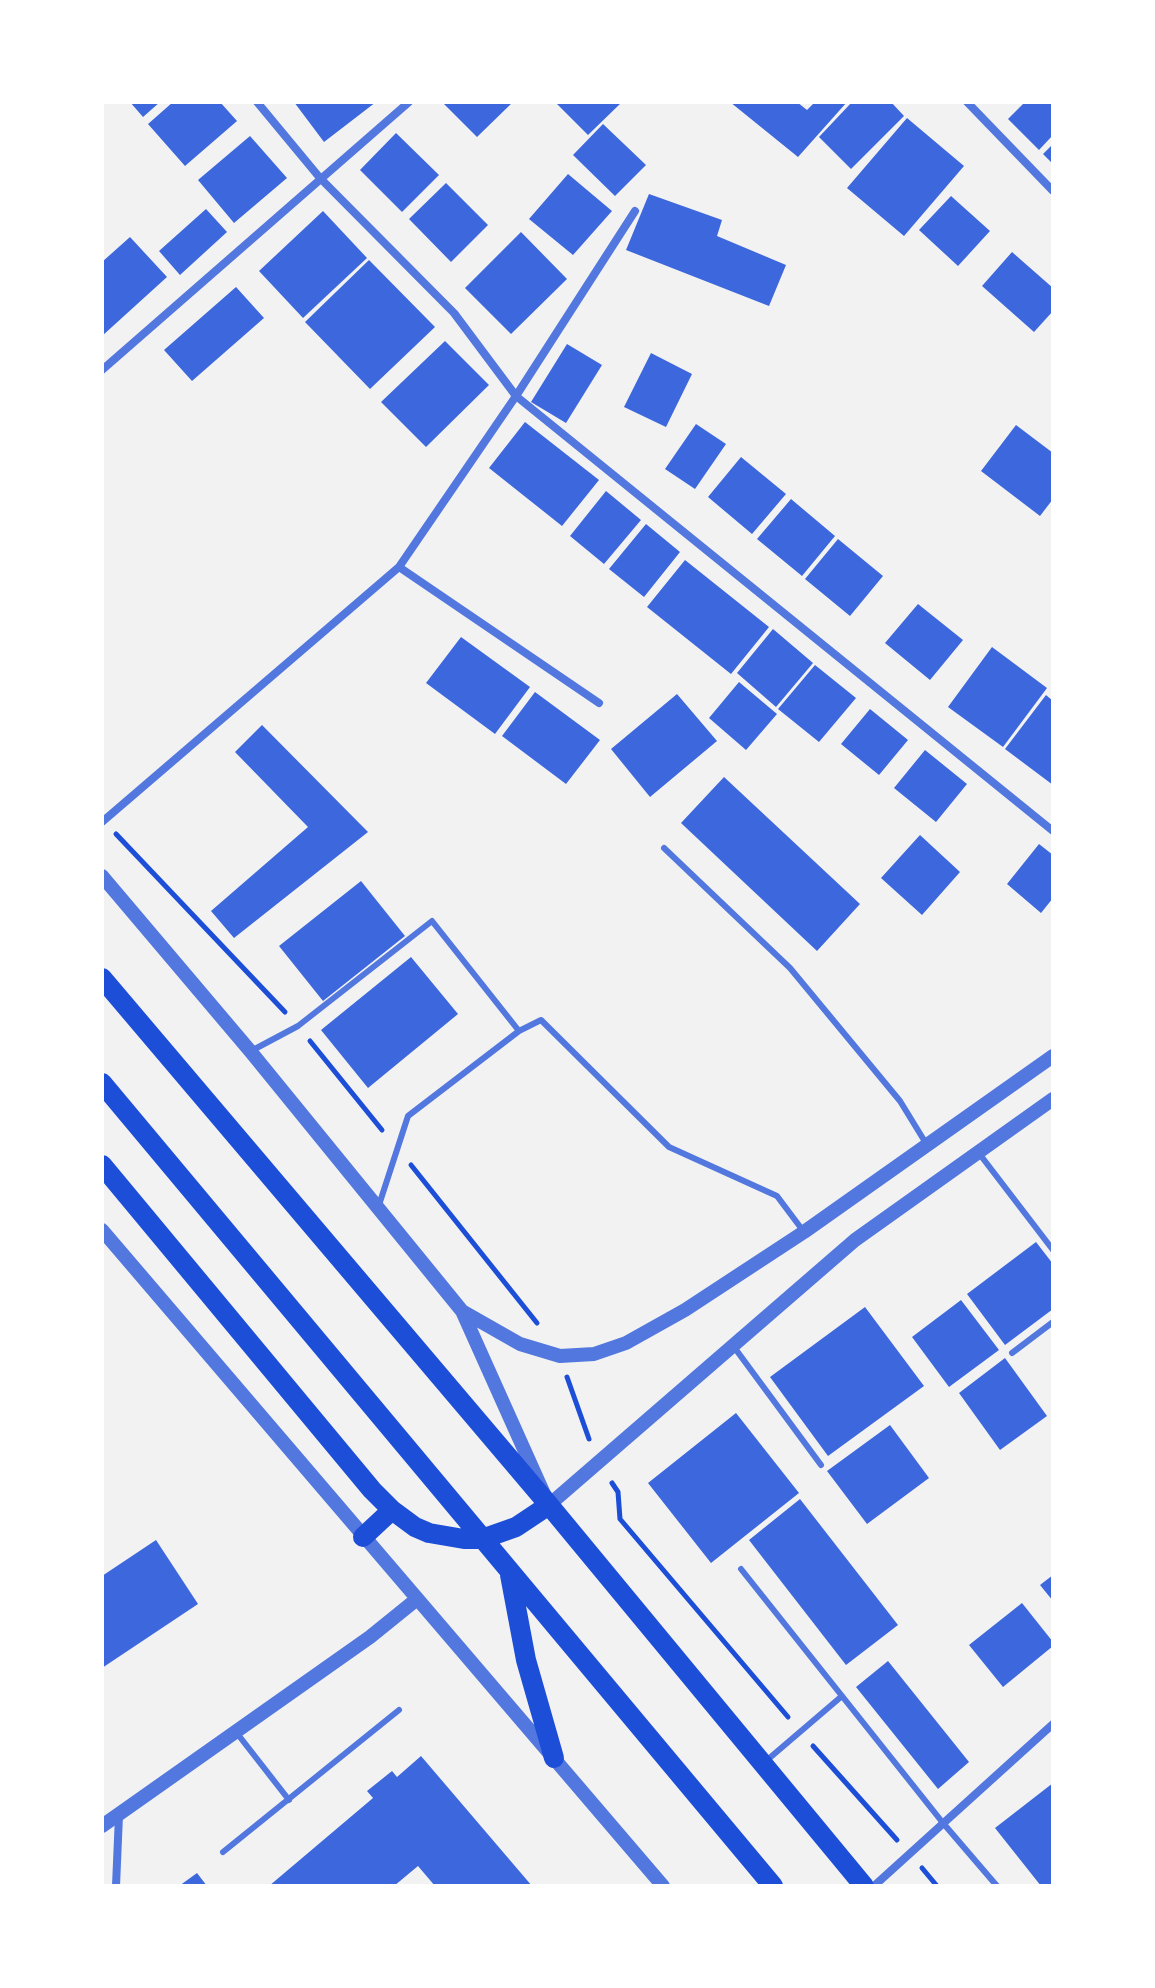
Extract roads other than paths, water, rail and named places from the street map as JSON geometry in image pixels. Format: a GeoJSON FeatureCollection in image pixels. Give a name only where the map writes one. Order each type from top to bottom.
{"type":"FeatureCollection","features":[{"type":"Feature","properties":{"kind":"main road"},"geometry":{"type":"LineString","coordinates":[[102,978],[549,1505],[864,1886]]}},
{"type":"Feature","properties":{"kind":"main road"},"geometry":{"type":"LineString","coordinates":[[102,1083],[773,1886]]}},
{"type":"Feature","properties":{"kind":"main road"},"geometry":{"type":"LineString","coordinates":[[102,1165],[372,1490],[392,1510],[429,1533],[482,1539],[516,1527],[549,1505]]}},
{"type":"Feature","properties":{"kind":"main road"},"geometry":{"type":"LineString","coordinates":[[363,1537],[392,1510]]}},
{"type":"Feature","properties":{"kind":"main road"},"geometry":{"type":"LineString","coordinates":[[509,1571],[526,1660],[554,1758]]}},
{"type":"Feature","properties":{"kind":"street"},"geometry":{"type":"LineString","coordinates":[[257,102],[320,178],[454,313],[516,396],[1053,831]]}},
{"type":"Feature","properties":{"kind":"street"},"geometry":{"type":"LineString","coordinates":[[102,370],[409,102]]}},
{"type":"Feature","properties":{"kind":"street"},"geometry":{"type":"LineString","coordinates":[[967,102],[1053,191]]}},
{"type":"Feature","properties":{"kind":"street"},"geometry":{"type":"LineString","coordinates":[[102,822],[399,567],[516,396],[635,211]]}},
{"type":"Feature","properties":{"kind":"street"},"geometry":{"type":"LineString","coordinates":[[399,567],[599,703]]}},
{"type":"Feature","properties":{"kind":"street"},"geometry":{"type":"LineString","coordinates":[[102,876],[251,1052],[462,1311],[549,1505],[855,1240],[1053,1099]]}},
{"type":"Feature","properties":{"kind":"street"},"geometry":{"type":"LineString","coordinates":[[462,1311],[520,1344],[560,1356],[594,1354],[626,1343],[665,1322],[804,1232],[1053,1056]]}},
{"type":"Feature","properties":{"kind":"street"},"geometry":{"type":"LineString","coordinates":[[102,1230],[663,1886]]}},
{"type":"Feature","properties":{"kind":"street"},"geometry":{"type":"LineString","coordinates":[[102,1826],[370,1637],[417,1599]]}},
{"type":"Feature","properties":{"kind":"street"},"geometry":{"type":"LineString","coordinates":[[874,1886],[1053,1724]]}},
{"type":"Feature","properties":{"kind":"street"},"geometry":{"type":"LineString","coordinates":[[116,1886],[119,1814]]}},
{"type":"Feature","properties":{"kind":"lane"},"geometry":{"type":"LineString","coordinates":[[664,848],[790,968],[900,1101],[927,1145]]}},
{"type":"Feature","properties":{"kind":"lane"},"geometry":{"type":"LineString","coordinates":[[251,1052],[298,1026],[432,921],[519,1031]]}},
{"type":"Feature","properties":{"kind":"lane"},"geometry":{"type":"LineString","coordinates":[[378,1208],[408,1116],[519,1031],[541,1020],[669,1147],[777,1196],[804,1232]]}},
{"type":"Feature","properties":{"kind":"lane"},"geometry":{"type":"LineString","coordinates":[[978,1152],[1053,1250]]}},
{"type":"Feature","properties":{"kind":"lane"},"geometry":{"type":"LineString","coordinates":[[1012,1353],[1053,1322]]}},
{"type":"Feature","properties":{"kind":"lane"},"geometry":{"type":"LineString","coordinates":[[732,1344],[821,1465]]}},
{"type":"Feature","properties":{"kind":"lane"},"geometry":{"type":"LineString","coordinates":[[741,1569],[943,1823],[997,1886]]}},
{"type":"Feature","properties":{"kind":"lane"},"geometry":{"type":"LineString","coordinates":[[762,1764],[842,1696]]}},
{"type":"Feature","properties":{"kind":"lane"},"geometry":{"type":"LineString","coordinates":[[223,1852],[399,1710]]}},
{"type":"Feature","properties":{"kind":"lane"},"geometry":{"type":"LineString","coordinates":[[236,1732],[289,1800]]}}]}
